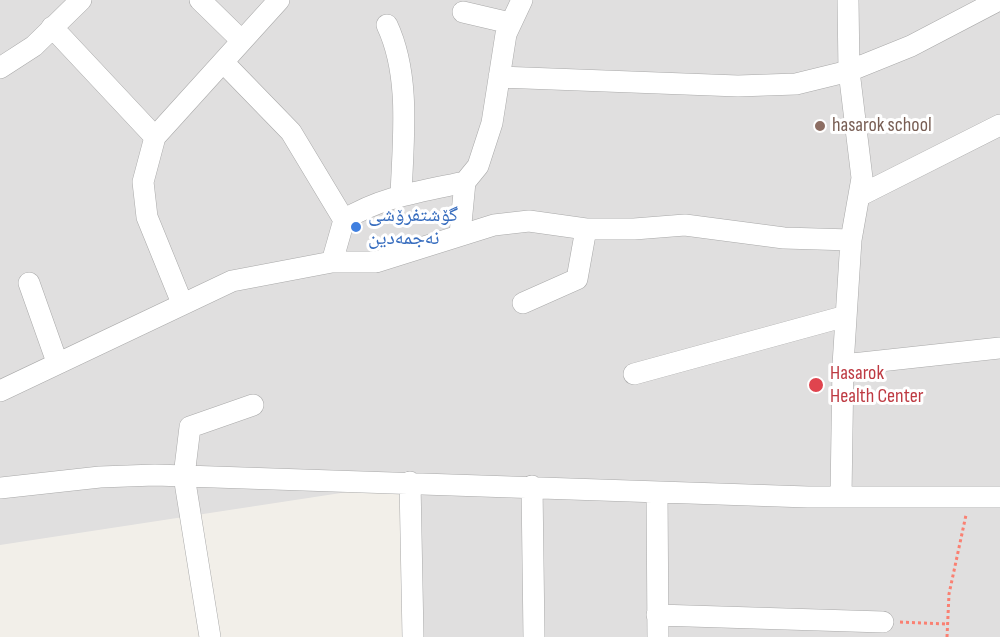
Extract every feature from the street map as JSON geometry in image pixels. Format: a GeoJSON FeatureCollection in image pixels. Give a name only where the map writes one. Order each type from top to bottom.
{"type":"FeatureCollection","features":[{"type":"Feature","properties":{"kind":"street"},"geometry":{"type":"LineString","coordinates":[[0,68],[34,46],[81,0]]}},
{"type":"Feature","properties":{"kind":"street"},"geometry":{"type":"LineString","coordinates":[[200,0],[241,40]]}},
{"type":"Feature","properties":{"kind":"street"},"geometry":{"type":"LineString","coordinates":[[182,303],[147,217],[143,182],[155,136],[224,63],[241,40],[279,0]]}},
{"type":"Feature","properties":{"kind":"street"},"geometry":{"type":"LineString","coordinates":[[460,234],[465,182],[477,166],[492,123],[510,23],[522,0]]}},
{"type":"Feature","properties":{"kind":"street"},"geometry":{"type":"LineString","coordinates":[[841,496],[843,365],[851,240],[861,195],[862,178],[849,70],[848,0]]}},
{"type":"Feature","properties":{"kind":"street"},"geometry":{"type":"LineString","coordinates":[[499,77],[738,86],[796,84],[849,70],[911,45],[999,0]]}},
{"type":"Feature","properties":{"kind":"street"},"geometry":{"type":"LineString","coordinates":[[463,12],[510,23]]}},
{"type":"Feature","properties":{"kind":"street"},"geometry":{"type":"LineString","coordinates":[[387,25],[397,46],[400,66],[403,132],[400,196]]}},
{"type":"Feature","properties":{"kind":"street"},"geometry":{"type":"LineString","coordinates":[[52,27],[155,136]]}},
{"type":"Feature","properties":{"kind":"street"},"geometry":{"type":"LineString","coordinates":[[224,63],[291,132],[344,220]]}},
{"type":"Feature","properties":{"kind":"street"},"geometry":{"type":"LineString","coordinates":[[861,195],[1000,125]]}},
{"type":"Feature","properties":{"kind":"street"},"geometry":{"type":"LineString","coordinates":[[332,262],[344,220],[363,208],[400,196],[465,182]]}},
{"type":"Feature","properties":{"kind":"street"},"geometry":{"type":"LineString","coordinates":[[0,391],[232,281],[332,262],[376,262],[494,225],[529,221],[586,229],[634,229],[685,225],[784,238],[851,240]]}},
{"type":"Feature","properties":{"kind":"street"},"geometry":{"type":"LineString","coordinates":[[523,303],[577,279],[586,229]]}},
{"type":"Feature","properties":{"kind":"street"},"geometry":{"type":"LineString","coordinates":[[29,283],[57,362]]}},
{"type":"Feature","properties":{"kind":"street"},"geometry":{"type":"LineString","coordinates":[[634,374],[846,316]]}},
{"type":"Feature","properties":{"kind":"street"},"geometry":{"type":"LineString","coordinates":[[843,365],[1000,348]]}},
{"type":"Feature","properties":{"kind":"street"},"geometry":{"type":"LineString","coordinates":[[210,637],[184,476],[190,427],[253,405]]}},
{"type":"Feature","properties":{"kind":"street"},"geometry":{"type":"LineString","coordinates":[[0,488],[100,477],[184,476],[657,492],[1000,497]]}},
{"type":"Feature","properties":{"kind":"street"},"geometry":{"type":"LineString","coordinates":[[410,482],[413,637]]}},
{"type":"Feature","properties":{"kind":"street"},"geometry":{"type":"LineString","coordinates":[[532,486],[534,637]]}},
{"type":"Feature","properties":{"kind":"street"},"geometry":{"type":"LineString","coordinates":[[657,492],[658,637]]}},
{"type":"Feature","properties":{"kind":"street"},"geometry":{"type":"LineString","coordinates":[[657,615],[776,628],[883,622]]}},
{"type":"Feature","properties":{"kind":"path"},"geometry":{"type":"LineString","coordinates":[[947,637],[948,594],[970,497]]}},
{"type":"Feature","properties":{"kind":"path"},"geometry":{"type":"LineString","coordinates":[[883,622],[947,624]]}},
{"type":"Feature","properties":{"kind":"shaded area"},"geometry":{"type":"Polygon","coordinates":[[[0,0],[1000,0],[1000,637],[415,637],[413,482],[0,545],[0,0]]]}},
{"type":"Feature","properties":{"kind":"place","name":"hasarok school"},"geometry":{"type":"Point","coordinates":[820,126]}},
{"type":"Feature","properties":{"kind":"place","name":"گۆشتفرۆشی نەجمەدین"},"geometry":{"type":"Point","coordinates":[356,227]}},
{"type":"Feature","properties":{"kind":"place","name":"Hasarok Health Center"},"geometry":{"type":"Point","coordinates":[816,385]}}]}
